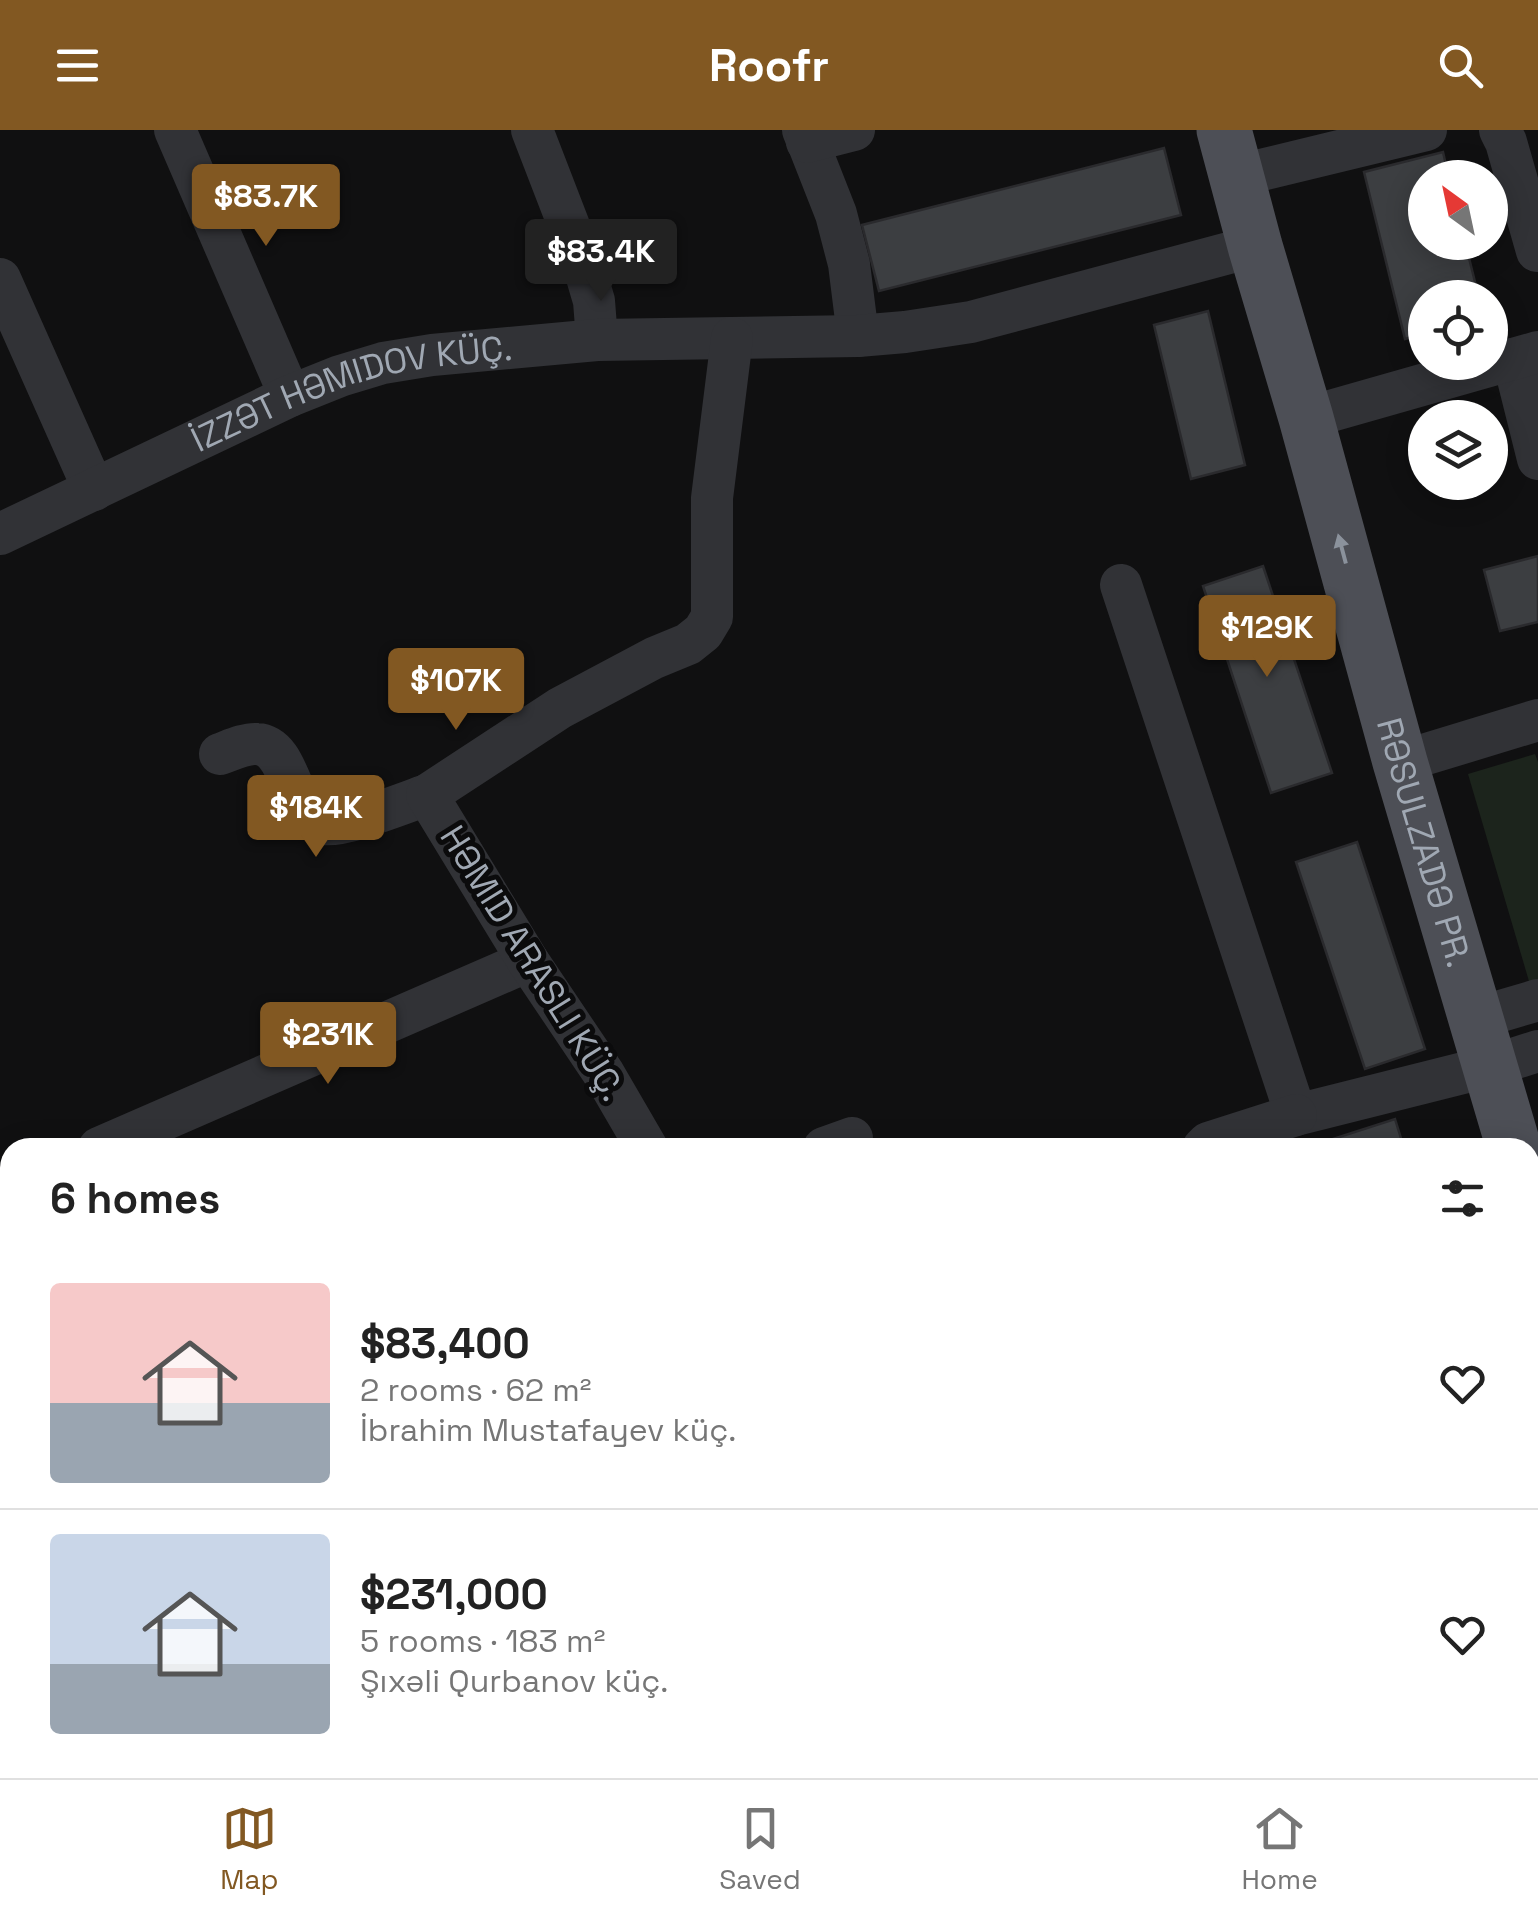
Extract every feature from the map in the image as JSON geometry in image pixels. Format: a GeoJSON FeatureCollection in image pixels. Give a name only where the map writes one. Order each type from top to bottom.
{"type":"FeatureCollection","features":[{"type":"Feature","properties":{"kind":"main road","name":"RƏSULZADƏ PR."},"geometry":{"type":"LineString","coordinates":[[1230,153],[1400,762],[1502,1045],[1513,1138]]}},
{"type":"Feature","properties":{"kind":"street"},"geometry":{"type":"LineString","coordinates":[[175,130],[290,396]]}},
{"type":"Feature","properties":{"kind":"street"},"geometry":{"type":"LineString","coordinates":[[532,130],[582,257],[594,302],[597,340]]}},
{"type":"Feature","properties":{"kind":"street"},"geometry":{"type":"LineString","coordinates":[[854,130],[805,136],[836,214],[849,264],[858,336]]}},
{"type":"Feature","properties":{"kind":"street"},"geometry":{"type":"LineString","coordinates":[[1230,153],[1426,130]]}},
{"type":"Feature","properties":{"kind":"street"},"geometry":{"type":"LineString","coordinates":[[1500,130],[1537,251]]}},
{"type":"Feature","properties":{"kind":"street","name":"İZZƏT HƏMIDOV KÜÇ."},"geometry":{"type":"LineString","coordinates":[[0,534],[290,396],[382,363],[597,340],[905,332],[970,322],[1254,246]]}},
{"type":"Feature","properties":{"kind":"street"},"geometry":{"type":"LineString","coordinates":[[0,279],[94,490]]}},
{"type":"Feature","properties":{"kind":"street"},"geometry":{"type":"LineString","coordinates":[[220,754],[256,744],[270,747],[308,816],[323,824],[346,821],[428,795],[560,708],[688,644],[703,632],[712,617],[712,498],[732,338]]}},
{"type":"Feature","properties":{"kind":"street"},"geometry":{"type":"LineString","coordinates":[[1306,418],[1525,355],[1538,458]]}},
{"type":"Feature","properties":{"kind":"street"},"geometry":{"type":"LineString","coordinates":[[1121,586],[1296,1116]]}},
{"type":"Feature","properties":{"kind":"street"},"geometry":{"type":"LineString","coordinates":[[1400,762],[1538,720]]}},
{"type":"Feature","properties":{"kind":"street"},"geometry":{"type":"LineString","coordinates":[[428,795],[640,1138]]}},
{"type":"Feature","properties":{"kind":"street"},"geometry":{"type":"LineString","coordinates":[[123,1138],[528,961]]}},
{"type":"Feature","properties":{"kind":"street"},"geometry":{"type":"LineString","coordinates":[[1224,1138],[1502,1045],[1538,1000]]}},
{"type":"Feature","properties":{"kind":"shaded area"},"geometry":{"type":"Polygon","coordinates":[[[1535,754],[1538,986],[1531,988],[1468,774],[1535,754]]]}},
{"type":"Feature","properties":{"kind":"building"},"geometry":{"type":"Polygon","coordinates":[[[1164,148],[1181,215],[879,291],[862,225],[1164,148]]]}},
{"type":"Feature","properties":{"kind":"building"},"geometry":{"type":"Polygon","coordinates":[[[1443,152],[1445,160],[1411,160],[1443,152]]]}},
{"type":"Feature","properties":{"kind":"building"},"geometry":{"type":"Polygon","coordinates":[[[1408,161],[1408,260],[1470,260],[1474,280],[1408,280],[1408,338],[1405,339],[1364,172],[1408,161]]]}},
{"type":"Feature","properties":{"kind":"building"},"geometry":{"type":"Polygon","coordinates":[[[1208,311],[1245,465],[1191,479],[1154,325],[1208,311]]]}},
{"type":"Feature","properties":{"kind":"building"},"geometry":{"type":"Polygon","coordinates":[[[1538,556],[1538,622],[1500,631],[1484,570],[1538,556]]]}},
{"type":"Feature","properties":{"kind":"building"},"geometry":{"type":"Polygon","coordinates":[[[1263,566],[1332,773],[1271,793],[1203,586],[1263,566]]]}},
{"type":"Feature","properties":{"kind":"building"},"geometry":{"type":"Polygon","coordinates":[[[1357,842],[1425,1049],[1365,1069],[1296,862],[1357,842]]]}},
{"type":"Feature","properties":{"kind":"building"},"geometry":{"type":"Polygon","coordinates":[[[1395,1119],[1401,1138],[1336,1138],[1395,1119]]]}}]}
